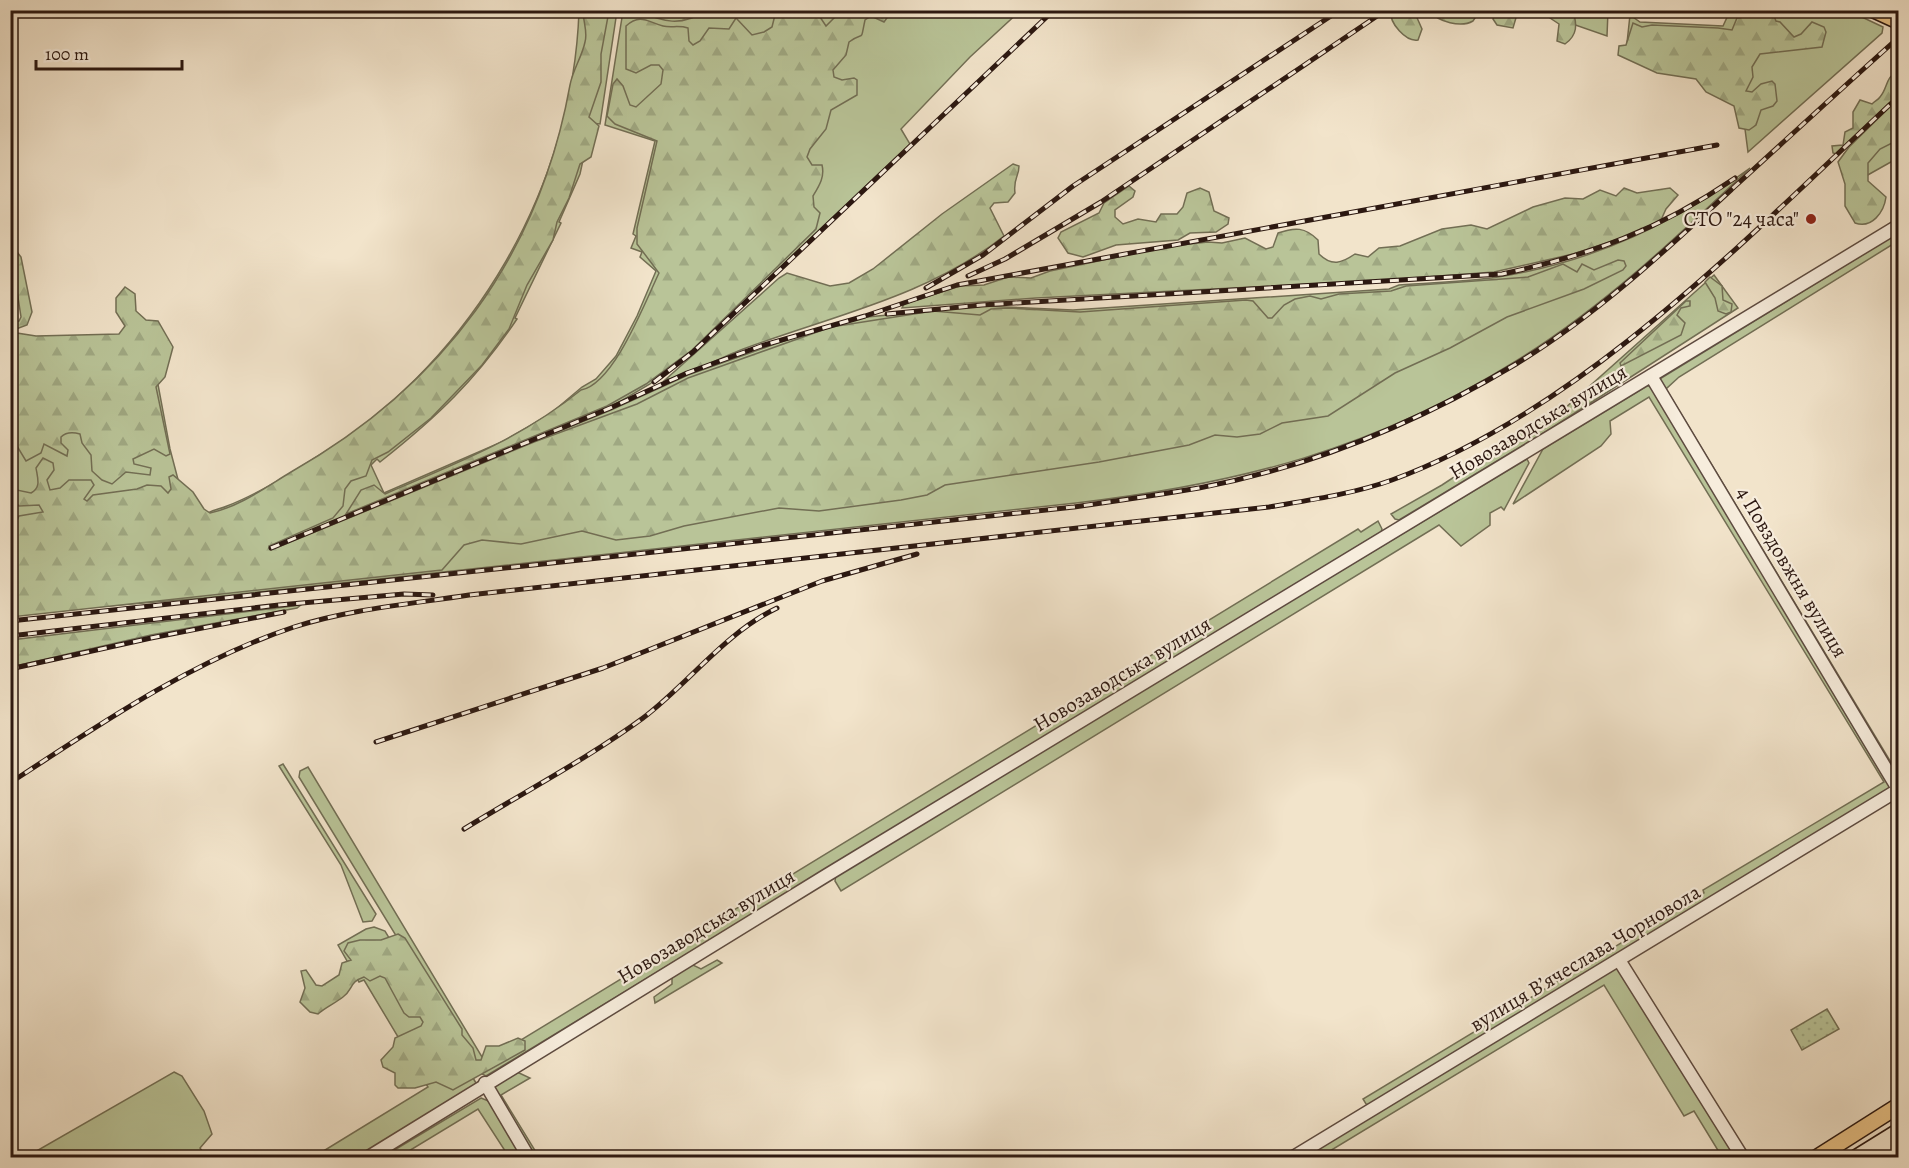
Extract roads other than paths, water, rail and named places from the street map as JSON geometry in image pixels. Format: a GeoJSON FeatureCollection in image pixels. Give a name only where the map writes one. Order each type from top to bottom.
{"type":"FeatureCollection","features":[{"type":"Feature","properties":{"kind":"main road"},"geometry":{"type":"LineString","coordinates":[[1874,10],[1899,21]]}},
{"type":"Feature","properties":{"kind":"main road"},"geometry":{"type":"LineString","coordinates":[[1816,1158],[1899,1106]]}},
{"type":"Feature","properties":{"kind":"street","name":"Новозаводська вулиця"},"geometry":{"type":"LineString","coordinates":[[368,1158],[485,1083],[1899,226]]}},
{"type":"Feature","properties":{"kind":"street","name":"4 Повздовжня вулиця"},"geometry":{"type":"LineString","coordinates":[[1651,376],[1899,790]]}},
{"type":"Feature","properties":{"kind":"street","name":"вулиця Вʼячеслава Чорновола"},"geometry":{"type":"LineString","coordinates":[[1292,1158],[1899,790]]}},
{"type":"Feature","properties":{"kind":"street"},"geometry":{"type":"LineString","coordinates":[[1619,960],[1743,1158]]}},
{"type":"Feature","properties":{"kind":"street"},"geometry":{"type":"LineString","coordinates":[[485,1083],[529,1158]]}},
{"type":"Feature","properties":{"kind":"tram line"},"geometry":{"type":"LineString","coordinates":[[1840,1158],[1898,1122]]}},
{"type":"Feature","properties":{"kind":"railway"},"geometry":{"type":"LineString","coordinates":[[654,382],[693,352],[1054,10]]}},
{"type":"Feature","properties":{"kind":"railway"},"geometry":{"type":"LineString","coordinates":[[926,288],[983,255],[1073,186],[1340,10]]}},
{"type":"Feature","properties":{"kind":"railway"},"geometry":{"type":"LineString","coordinates":[[968,276],[1005,259],[1101,202],[1386,10]]}},
{"type":"Feature","properties":{"kind":"railway"},"geometry":{"type":"LineString","coordinates":[[10,621],[1074,507],[1199,488],[1282,468],[1363,440],[1441,405],[1516,364],[1574,325],[1655,259],[1898,38]]}},
{"type":"Feature","properties":{"kind":"railway"},"geometry":{"type":"LineString","coordinates":[[10,783],[113,717],[219,657],[294,627],[337,616],[469,595],[1269,507],[1347,493],[1392,480],[1463,449],[1531,410],[1598,364],[1724,259],[1898,97]]}},
{"type":"Feature","properties":{"kind":"railway"},"geometry":{"type":"LineString","coordinates":[[271,548],[610,408],[687,373],[761,346],[865,316],[957,285],[1717,145]]}},
{"type":"Feature","properties":{"kind":"railway"},"geometry":{"type":"LineString","coordinates":[[887,314],[982,305],[1502,274],[1565,258],[1623,238],[1679,212],[1735,178]]}},
{"type":"Feature","properties":{"kind":"railway"},"geometry":{"type":"LineString","coordinates":[[376,742],[603,668],[822,581],[917,554]]}},
{"type":"Feature","properties":{"kind":"railway"},"geometry":{"type":"LineString","coordinates":[[10,636],[279,605],[404,594],[433,595]]}},
{"type":"Feature","properties":{"kind":"railway"},"geometry":{"type":"LineString","coordinates":[[464,829],[622,733],[660,704],[741,631],[758,618],[777,608]]}},
{"type":"Feature","properties":{"kind":"railway"},"geometry":{"type":"LineString","coordinates":[[10,669],[284,612]]}},
{"type":"Feature","properties":{"kind":"place","name":"СТО \"24 часа\""},"geometry":{"type":"Point","coordinates":[1811,219]}}]}
